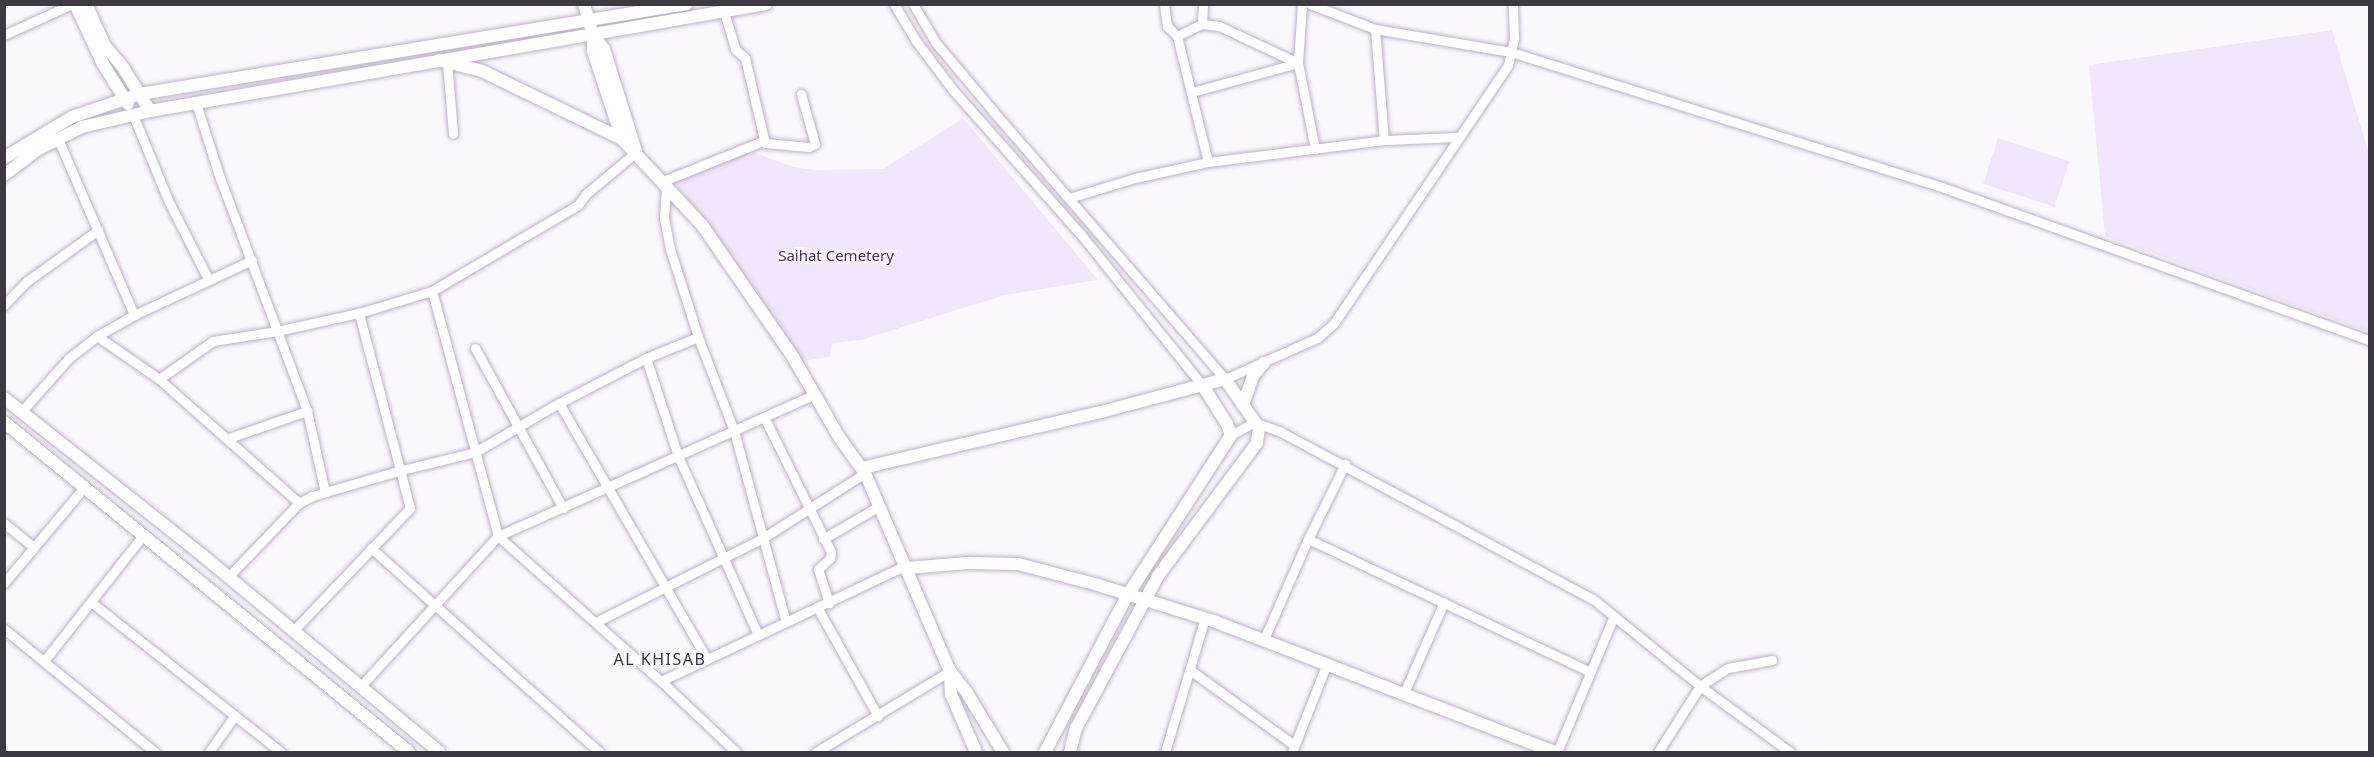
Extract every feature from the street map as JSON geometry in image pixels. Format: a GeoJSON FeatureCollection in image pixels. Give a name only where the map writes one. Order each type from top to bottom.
{"type":"FeatureCollection","features":[{"type":"Feature","properties":{"kind":"main road"},"geometry":{"type":"LineString","coordinates":[[74,4],[103,64],[133,115]]}},
{"type":"Feature","properties":{"kind":"main road"},"geometry":{"type":"LineString","coordinates":[[86,4],[105,46],[150,111]]}},
{"type":"Feature","properties":{"kind":"main road"},"geometry":{"type":"LineString","coordinates":[[584,4],[593,35],[593,51],[622,139]]}},
{"type":"Feature","properties":{"kind":"main road"},"geometry":{"type":"LineString","coordinates":[[4,158],[72,117],[140,94],[687,4]]}},
{"type":"Feature","properties":{"kind":"main road"},"geometry":{"type":"LineString","coordinates":[[4,175],[37,150],[82,128],[150,111],[766,4]]}},
{"type":"Feature","properties":{"kind":"main road"},"geometry":{"type":"LineString","coordinates":[[593,35],[604,49],[636,152]]}},
{"type":"Feature","properties":{"kind":"main road"},"geometry":{"type":"LineString","coordinates":[[443,61],[482,71],[622,139],[702,225],[734,268],[815,394],[839,437],[863,471],[907,567],[950,671],[967,693],[1002,753]]}},
{"type":"Feature","properties":{"kind":"main road"},"geometry":{"type":"LineString","coordinates":[[1243,405],[1253,376],[1264,363]]}},
{"type":"Feature","properties":{"kind":"main road"},"geometry":{"type":"LineString","coordinates":[[863,471],[1203,387],[1225,379],[1259,428],[1257,443],[1158,576],[1077,728],[1070,753]]}},
{"type":"Feature","properties":{"kind":"main road"},"geometry":{"type":"LineString","coordinates":[[1045,753],[1127,596],[1231,435],[1227,424],[1203,387]]}},
{"type":"Feature","properties":{"kind":"main road"},"geometry":{"type":"LineString","coordinates":[[4,398],[228,577],[439,753]]}},
{"type":"Feature","properties":{"kind":"main road"},"geometry":{"type":"LineString","coordinates":[[4,422],[144,534],[409,753]]}},
{"type":"Feature","properties":{"kind":"main road"},"geometry":{"type":"LineString","coordinates":[[907,567],[968,563],[1018,564],[1098,585],[1264,639],[1556,753]]}},
{"type":"Feature","properties":{"kind":"main road"},"geometry":{"type":"LineString","coordinates":[[950,671],[951,694],[976,753]]}},
{"type":"Feature","properties":{"kind":"street"},"geometry":{"type":"LineString","coordinates":[[4,35],[74,4]]}},
{"type":"Feature","properties":{"kind":"street"},"geometry":{"type":"LineString","coordinates":[[894,4],[916,41],[953,90],[1083,237],[1203,387]]}},
{"type":"Feature","properties":{"kind":"street"},"geometry":{"type":"LineString","coordinates":[[913,4],[936,43],[1225,379],[1317,338],[1334,323],[1508,65],[1514,38],[1513,4]]}},
{"type":"Feature","properties":{"kind":"street"},"geometry":{"type":"LineString","coordinates":[[1164,4],[1167,26],[1177,36],[1208,162]]}},
{"type":"Feature","properties":{"kind":"street"},"geometry":{"type":"LineString","coordinates":[[1202,24],[1203,4]]}},
{"type":"Feature","properties":{"kind":"street"},"geometry":{"type":"LineString","coordinates":[[1302,4],[1298,63],[1315,149]]}},
{"type":"Feature","properties":{"kind":"street"},"geometry":{"type":"LineString","coordinates":[[1310,4],[1375,29],[1511,52],[1939,186],[2370,340]]}},
{"type":"Feature","properties":{"kind":"street"},"geometry":{"type":"LineString","coordinates":[[724,12],[735,49],[745,58],[763,141],[769,145],[813,146],[815,139],[801,94]]}},
{"type":"Feature","properties":{"kind":"street"},"geometry":{"type":"LineString","coordinates":[[1177,36],[1202,24],[1219,26],[1298,63]]}},
{"type":"Feature","properties":{"kind":"street"},"geometry":{"type":"LineString","coordinates":[[1375,29],[1384,140]]}},
{"type":"Feature","properties":{"kind":"street"},"geometry":{"type":"LineString","coordinates":[[443,61],[453,134]]}},
{"type":"Feature","properties":{"kind":"street"},"geometry":{"type":"LineString","coordinates":[[1192,92],[1298,63]]}},
{"type":"Feature","properties":{"kind":"street"},"geometry":{"type":"LineString","coordinates":[[196,103],[220,178],[307,411],[325,492]]}},
{"type":"Feature","properties":{"kind":"street"},"geometry":{"type":"LineString","coordinates":[[133,115],[168,200],[208,279]]}},
{"type":"Feature","properties":{"kind":"street"},"geometry":{"type":"LineString","coordinates":[[1069,198],[1135,178],[1208,162],[1384,140],[1458,137]]}},
{"type":"Feature","properties":{"kind":"street"},"geometry":{"type":"LineString","coordinates":[[58,139],[134,315]]}},
{"type":"Feature","properties":{"kind":"street"},"geometry":{"type":"LineString","coordinates":[[763,141],[664,186],[664,218],[670,249],[698,337],[734,431],[786,622]]}},
{"type":"Feature","properties":{"kind":"street"},"geometry":{"type":"LineString","coordinates":[[159,379],[213,341],[277,331],[359,313],[432,291],[578,205],[586,194],[636,152]]}},
{"type":"Feature","properties":{"kind":"street"},"geometry":{"type":"LineString","coordinates":[[4,304],[26,282],[98,230]]}},
{"type":"Feature","properties":{"kind":"street"},"geometry":{"type":"LineString","coordinates":[[21,412],[69,358],[97,336],[134,315],[252,260]]}},
{"type":"Feature","properties":{"kind":"street"},"geometry":{"type":"LineString","coordinates":[[432,291],[498,537],[596,622],[736,753]]}},
{"type":"Feature","properties":{"kind":"street"},"geometry":{"type":"LineString","coordinates":[[293,631],[410,508],[398,471],[359,313]]}},
{"type":"Feature","properties":{"kind":"street"},"geometry":{"type":"LineString","coordinates":[[97,336],[159,379],[229,438],[299,502]]}},
{"type":"Feature","properties":{"kind":"street"},"geometry":{"type":"LineString","coordinates":[[228,577],[299,502],[398,471],[475,452],[559,403],[646,358],[698,337]]}},
{"type":"Feature","properties":{"kind":"street"},"geometry":{"type":"LineString","coordinates":[[475,348],[563,508]]}},
{"type":"Feature","properties":{"kind":"street"},"geometry":{"type":"LineString","coordinates":[[646,358],[678,456],[758,635]]}},
{"type":"Feature","properties":{"kind":"street"},"geometry":{"type":"LineString","coordinates":[[360,687],[498,537],[815,394]]}},
{"type":"Feature","properties":{"kind":"street"},"geometry":{"type":"LineString","coordinates":[[559,403],[707,659]]}},
{"type":"Feature","properties":{"kind":"street"},"geometry":{"type":"LineString","coordinates":[[229,438],[307,411]]}},
{"type":"Feature","properties":{"kind":"street"},"geometry":{"type":"LineString","coordinates":[[764,417],[831,555],[820,566],[818,572],[829,603]]}},
{"type":"Feature","properties":{"kind":"street"},"geometry":{"type":"LineString","coordinates":[[1231,435],[1254,422],[1281,432],[1345,464],[1593,599],[1700,686],[1790,753]]}},
{"type":"Feature","properties":{"kind":"street"},"geometry":{"type":"LineString","coordinates":[[1264,639],[1308,539],[1345,464]]}},
{"type":"Feature","properties":{"kind":"street"},"geometry":{"type":"LineString","coordinates":[[596,622],[763,538],[809,511],[863,471]]}},
{"type":"Feature","properties":{"kind":"street"},"geometry":{"type":"LineString","coordinates":[[4,583],[84,486]]}},
{"type":"Feature","properties":{"kind":"street"},"geometry":{"type":"LineString","coordinates":[[823,539],[879,506]]}},
{"type":"Feature","properties":{"kind":"street"},"geometry":{"type":"LineString","coordinates":[[4,523],[34,547]]}},
{"type":"Feature","properties":{"kind":"street"},"geometry":{"type":"LineString","coordinates":[[44,661],[144,534]]}},
{"type":"Feature","properties":{"kind":"street"},"geometry":{"type":"LineString","coordinates":[[1308,539],[1589,671]]}},
{"type":"Feature","properties":{"kind":"street"},"geometry":{"type":"LineString","coordinates":[[371,549],[599,753]]}},
{"type":"Feature","properties":{"kind":"street"},"geometry":{"type":"LineString","coordinates":[[661,681],[907,567]]}},
{"type":"Feature","properties":{"kind":"street"},"geometry":{"type":"LineString","coordinates":[[91,602],[281,753]]}},
{"type":"Feature","properties":{"kind":"street"},"geometry":{"type":"LineString","coordinates":[[1404,693],[1444,602]]}},
{"type":"Feature","properties":{"kind":"street"},"geometry":{"type":"LineString","coordinates":[[818,607],[878,716]]}},
{"type":"Feature","properties":{"kind":"street"},"geometry":{"type":"LineString","coordinates":[[1556,753],[1614,616]]}},
{"type":"Feature","properties":{"kind":"street"},"geometry":{"type":"LineString","coordinates":[[1165,753],[1205,618]]}},
{"type":"Feature","properties":{"kind":"street"},"geometry":{"type":"LineString","coordinates":[[4,629],[155,753]]}},
{"type":"Feature","properties":{"kind":"street"},"geometry":{"type":"LineString","coordinates":[[1658,753],[1700,686],[1728,668],[1772,660]]}},
{"type":"Feature","properties":{"kind":"street"},"geometry":{"type":"LineString","coordinates":[[1190,670],[1293,749],[1327,663]]}},
{"type":"Feature","properties":{"kind":"street"},"geometry":{"type":"LineString","coordinates":[[816,753],[950,671]]}},
{"type":"Feature","properties":{"kind":"street"},"geometry":{"type":"LineString","coordinates":[[209,753],[235,715]]}},
{"type":"Feature","properties":{"kind":"green space"},"geometry":{"type":"Polygon","coordinates":[[[2332,30],[2369,154],[2369,332],[2105,236],[2089,65],[2332,30]]]}},
{"type":"Feature","properties":{"kind":"green space","name":"Saihat Cemetery"},"geometry":{"type":"Polygon","coordinates":[[[963,118],[1098,280],[1005,295],[861,340],[833,343],[829,357],[803,361],[674,181],[740,152],[755,153],[794,167],[815,170],[883,169],[963,118]]]}},
{"type":"Feature","properties":{"kind":"green space"},"geometry":{"type":"Polygon","coordinates":[[[1998,138],[2069,161],[2054,207],[1983,184],[1998,138]]]}},
{"type":"Feature","properties":{"kind":"district","name":"AL KHISAB"},"geometry":{"type":"Point","coordinates":[660,659]}}]}
